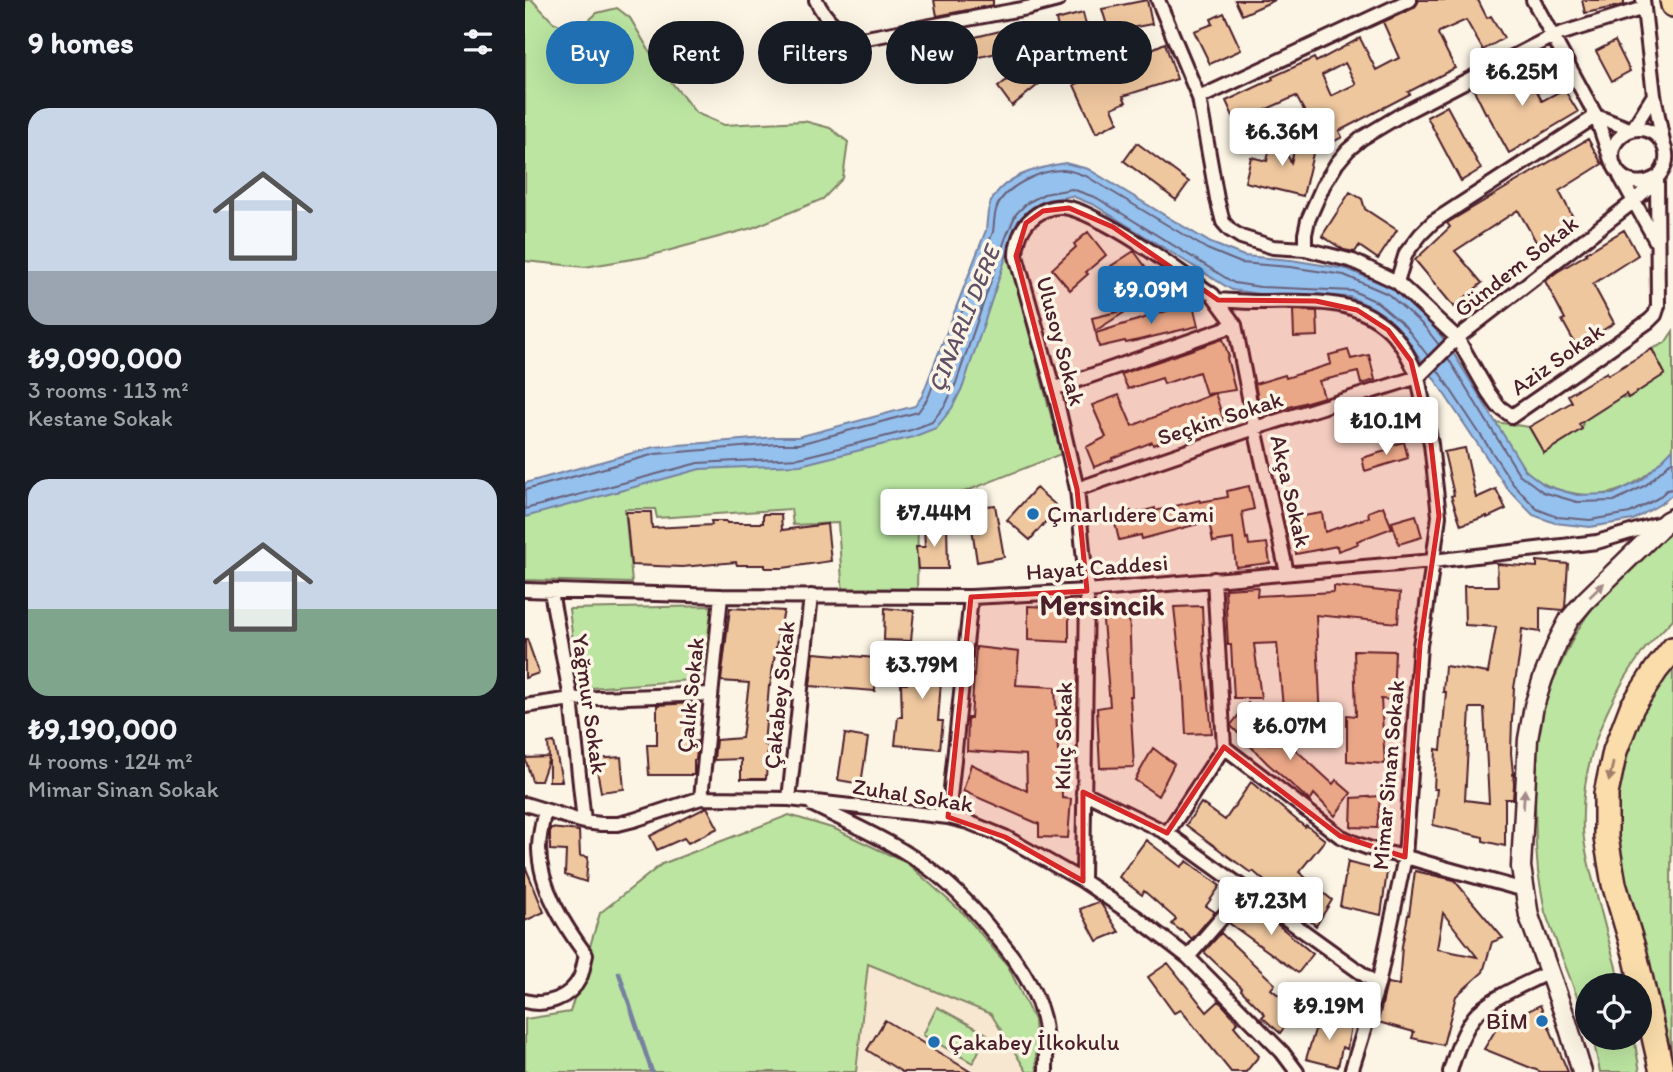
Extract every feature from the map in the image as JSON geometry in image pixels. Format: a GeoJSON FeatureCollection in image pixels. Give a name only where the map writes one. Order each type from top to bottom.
{"type":"FeatureCollection","features":[{"type":"Feature","properties":{"kind":"highway"},"geometry":{"type":"LineString","coordinates":[[1661,1072],[1635,954],[1614,884],[1606,838],[1606,793],[1615,751],[1632,707],[1673,649]]}},
{"type":"Feature","properties":{"kind":"street"},"geometry":{"type":"LineString","coordinates":[[816,0],[823,13],[842,32],[861,39],[1058,0]]}},
{"type":"Feature","properties":{"kind":"street","name":"Aziz Sokak"},"geometry":{"type":"LineString","coordinates":[[1158,0],[1199,98],[1223,222],[1241,237],[1273,247],[1305,249],[1353,261],[1397,282],[1453,342],[1498,406],[1512,416],[1655,315],[1658,306],[1657,177]]}},
{"type":"Feature","properties":{"kind":"street"},"geometry":{"type":"LineString","coordinates":[[1199,98],[1410,0]]}},
{"type":"Feature","properties":{"kind":"street","name":"Aziz Sokak"},"geometry":{"type":"LineString","coordinates":[[1533,0],[1596,116],[1616,169],[1657,243]]}},
{"type":"Feature","properties":{"kind":"street"},"geometry":{"type":"LineString","coordinates":[[1305,249],[1308,220],[1323,186],[1347,150],[1362,138],[1402,114],[1553,36],[1644,4],[1654,95],[1663,142],[1667,156],[1666,164],[1657,177],[1641,184],[1624,179],[1616,169],[1613,148],[1624,134],[1632,130],[1641,129],[1657,135],[1663,142],[1673,153]]}},
{"type":"Feature","properties":{"kind":"street"},"geometry":{"type":"LineString","coordinates":[[1632,130],[1654,95]]}},
{"type":"Feature","properties":{"kind":"street"},"geometry":{"type":"LineString","coordinates":[[1397,282],[1406,253],[1433,222],[1596,116],[1632,130]]}},
{"type":"Feature","properties":{"kind":"street"},"geometry":{"type":"LineString","coordinates":[[1657,177],[1673,178]]}},
{"type":"Feature","properties":{"kind":"street","name":"Gündem Sokak"},"geometry":{"type":"LineString","coordinates":[[1423,372],[1453,342],[1633,202],[1657,177]]}},
{"type":"Feature","properties":{"kind":"street","name":"Ulusoy Sokak"},"geometry":{"type":"LineString","coordinates":[[1087,591],[1076,489],[1053,389],[1016,256],[1016,248],[1026,223],[1052,207],[1069,208],[1113,228],[1218,300]]}},
{"type":"Feature","properties":{"kind":"street"},"geometry":{"type":"LineString","coordinates":[[1218,300],[1335,303],[1374,318],[1399,342],[1423,372],[1439,516],[1433,561]]}},
{"type":"Feature","properties":{"kind":"street","name":"Akça Sokak"},"geometry":{"type":"LineString","coordinates":[[1218,300],[1235,325],[1287,573]]}},
{"type":"Feature","properties":{"kind":"street"},"geometry":{"type":"LineString","coordinates":[[1053,389],[1235,325]]}},
{"type":"Feature","properties":{"kind":"street","name":"Seçkin Sokak"},"geometry":{"type":"LineString","coordinates":[[1076,489],[1423,372]]}},
{"type":"Feature","properties":{"kind":"street"},"geometry":{"type":"LineString","coordinates":[[1582,1072],[1529,916],[1521,867],[1528,739],[1534,706],[1558,641],[1569,620],[1585,601],[1670,519]]}},
{"type":"Feature","properties":{"kind":"street","name":"Hayat Caddesi"},"geometry":{"type":"LineString","coordinates":[[525,590],[722,596],[971,597],[1087,591],[1433,561],[1597,542],[1670,519]]}},
{"type":"Feature","properties":{"kind":"street","name":"Mimar Sinan Sokak"},"geometry":{"type":"LineString","coordinates":[[1351,1072],[1378,985],[1405,857],[1419,645],[1433,561]]}},
{"type":"Feature","properties":{"kind":"street"},"geometry":{"type":"LineString","coordinates":[[1167,833],[1224,747],[1214,579]]}},
{"type":"Feature","properties":{"kind":"street","name":"Kılıç Sokak"},"geometry":{"type":"LineString","coordinates":[[1083,881],[1087,591]]}},
{"type":"Feature","properties":{"kind":"street","name":"Yağmur Sokak"},"geometry":{"type":"LineString","coordinates":[[551,592],[571,699],[584,822]]}},
{"type":"Feature","properties":{"kind":"street","name":"Çalık Sokak"},"geometry":{"type":"LineString","coordinates":[[701,798],[722,596]]}},
{"type":"Feature","properties":{"kind":"street","name":"Çakabey Sokak"},"geometry":{"type":"LineString","coordinates":[[789,799],[811,596]]}},
{"type":"Feature","properties":{"kind":"street"},"geometry":{"type":"LineString","coordinates":[[947,817],[971,597]]}},
{"type":"Feature","properties":{"kind":"street"},"geometry":{"type":"LineString","coordinates":[[525,706],[571,699],[712,694]]}},
{"type":"Feature","properties":{"kind":"street"},"geometry":{"type":"LineString","coordinates":[[1224,747],[1340,836],[1356,845],[1525,890]]}},
{"type":"Feature","properties":{"kind":"street"},"geometry":{"type":"LineString","coordinates":[[1083,792],[1167,833],[1378,985]]}},
{"type":"Feature","properties":{"kind":"street","name":"Zuhal Sokak"},"geometry":{"type":"LineString","coordinates":[[525,804],[584,822],[618,824],[701,798],[803,800],[947,817],[968,822],[1005,837],[1083,881],[1136,917],[1188,957],[1282,1052],[1297,1072]]}},
{"type":"Feature","properties":{"kind":"street"},"geometry":{"type":"LineString","coordinates":[[803,800],[883,839],[936,874],[962,896],[1010,952],[1027,979],[1043,1020],[1046,1072]]}},
{"type":"Feature","properties":{"kind":"street"},"geometry":{"type":"LineString","coordinates":[[525,1001],[547,1003],[561,998],[573,989],[580,978],[586,955],[548,890],[542,870],[539,850],[545,810]]}},
{"type":"Feature","properties":{"kind":"street"},"geometry":{"type":"LineString","coordinates":[[1188,957],[1246,890]]}},
{"type":"Feature","properties":{"kind":"street"},"geometry":{"type":"LineString","coordinates":[[1450,1072],[1474,1017],[1486,1005],[1549,972]]}},
{"type":"Feature","properties":{"kind":"highlighted area"},"geometry":{"type":"Polygon","coordinates":[[[1069,208],[1113,227],[1218,300],[1316,301],[1357,310],[1388,330],[1411,361],[1431,444],[1439,516],[1420,645],[1405,857],[1340,836],[1224,747],[1167,833],[1083,792],[1083,881],[1005,837],[948,817],[971,597],[1087,591],[1077,489],[1016,256],[1026,223],[1043,211],[1069,208]]]}},
{"type":"Feature","properties":{"kind":"shaded area","name":"Çakabey İlkokulu"},"geometry":{"type":"Polygon","coordinates":[[[868,964],[991,1014],[1027,1072],[856,1072],[868,964]]]}},
{"type":"Feature","properties":{"kind":"green space"},"geometry":{"type":"Polygon","coordinates":[[[525,0],[532,0],[552,21],[546,21],[546,84],[634,84],[634,25],[648,49],[648,84],[673,84],[696,113],[724,125],[804,121],[830,128],[848,142],[843,178],[823,199],[752,228],[645,257],[585,267],[525,261],[525,0]]]}},
{"type":"Feature","properties":{"kind":"green space"},"geometry":{"type":"Polygon","coordinates":[[[617,8],[632,21],[588,21],[597,13],[617,8]]]}},
{"type":"Feature","properties":{"kind":"green space"},"geometry":{"type":"Polygon","coordinates":[[[1000,216],[1061,454],[918,510],[917,597],[843,596],[838,523],[793,525],[791,509],[657,518],[655,509],[625,509],[632,583],[525,580],[525,504],[914,418],[1000,216]]]}},
{"type":"Feature","properties":{"kind":"green space"},"geometry":{"type":"Polygon","coordinates":[[[1673,331],[1673,449],[1661,462],[1623,489],[1593,495],[1555,488],[1540,482],[1527,472],[1495,422],[1529,427],[1544,453],[1582,429],[1583,421],[1620,397],[1628,398],[1665,374],[1652,349],[1665,343],[1673,331]]]}},
{"type":"Feature","properties":{"kind":"green space"},"geometry":{"type":"Polygon","coordinates":[[[1673,532],[1673,619],[1644,650],[1607,712],[1591,757],[1583,804],[1585,845],[1618,973],[1575,973],[1575,991],[1545,912],[1538,872],[1534,744],[1543,702],[1574,636],[1591,609],[1649,549],[1673,532]]]}},
{"type":"Feature","properties":{"kind":"green space"},"geometry":{"type":"Polygon","coordinates":[[[712,606],[702,679],[579,689],[569,609],[712,606]]]}},
{"type":"Feature","properties":{"kind":"green space"},"geometry":{"type":"Polygon","coordinates":[[[1673,661],[1671,1054],[1647,951],[1617,875],[1613,801],[1629,728],[1673,661]]]}},
{"type":"Feature","properties":{"kind":"green space"},"geometry":{"type":"Polygon","coordinates":[[[789,815],[835,829],[907,863],[964,914],[1008,966],[1034,1020],[1037,1072],[1027,1072],[991,1014],[868,964],[856,1072],[525,1072],[525,1019],[570,1012],[600,913],[662,864],[789,815]]]}},
{"type":"Feature","properties":{"kind":"green space"},"geometry":{"type":"Polygon","coordinates":[[[937,1007],[987,1034],[973,1063],[923,1035],[937,1007]]]}},
{"type":"Feature","properties":{"kind":"green space"},"geometry":{"type":"Polygon","coordinates":[[[1595,1050],[1636,1050],[1640,1072],[1600,1072],[1595,1050]]]}},
{"type":"Feature","properties":{"kind":"water","name":"ÇINARLI DERE"},"geometry":{"type":"Polygon","coordinates":[[[1065,163],[1088,169],[1211,243],[1244,256],[1347,269],[1392,288],[1429,321],[1449,346],[1525,470],[1546,486],[1577,495],[1613,494],[1642,480],[1673,449],[1673,494],[1633,520],[1590,527],[1555,523],[1533,515],[1507,488],[1401,332],[1374,308],[1350,297],[1259,294],[1232,290],[1094,205],[1072,196],[1047,200],[1031,209],[1021,219],[963,386],[952,408],[936,428],[913,437],[800,465],[700,469],[525,517],[525,483],[654,447],[798,437],[915,406],[922,396],[986,230],[988,210],[994,196],[1020,175],[1065,163]]]}},
{"type":"Feature","properties":{"kind":"building"},"geometry":{"type":"Polygon","coordinates":[[[934,0],[993,0],[993,5],[937,16],[934,0]]]}},
{"type":"Feature","properties":{"kind":"building"},"geometry":{"type":"Polygon","coordinates":[[[1147,0],[1151,21],[1106,21],[1102,9],[1147,0]]]}},
{"type":"Feature","properties":{"kind":"building"},"geometry":{"type":"Polygon","coordinates":[[[1235,0],[1275,0],[1242,15],[1235,0]]]}},
{"type":"Feature","properties":{"kind":"building"},"geometry":{"type":"Polygon","coordinates":[[[1419,0],[1478,0],[1487,18],[1491,16],[1504,38],[1483,50],[1466,20],[1439,32],[1455,68],[1339,131],[1342,137],[1324,147],[1296,96],[1267,109],[1274,124],[1243,138],[1226,101],[1314,58],[1316,62],[1360,38],[1376,70],[1399,58],[1383,22],[1414,8],[1419,0]],[[1345,63],[1322,75],[1331,96],[1356,84],[1345,63]]]}},
{"type":"Feature","properties":{"kind":"building"},"geometry":{"type":"Polygon","coordinates":[[[1582,0],[1624,0],[1624,5],[1585,13],[1582,0]]]}},
{"type":"Feature","properties":{"kind":"building"},"geometry":{"type":"Polygon","coordinates":[[[1083,13],[1085,21],[1056,21],[1083,13]]]}},
{"type":"Feature","properties":{"kind":"building"},"geometry":{"type":"Polygon","coordinates":[[[1224,13],[1241,50],[1210,64],[1194,31],[1213,24],[1211,19],[1224,13]]]}},
{"type":"Feature","properties":{"kind":"building"},"geometry":{"type":"Polygon","coordinates":[[[992,33],[992,54],[978,58],[978,36],[992,33]]]}},
{"type":"Feature","properties":{"kind":"building"},"geometry":{"type":"Polygon","coordinates":[[[1615,41],[1630,71],[1612,81],[1596,51],[1615,41]]]}},
{"type":"Feature","properties":{"kind":"building"},"geometry":{"type":"Polygon","coordinates":[[[1165,43],[1177,79],[1123,96],[1126,102],[1112,108],[1118,122],[1096,133],[1074,85],[1152,84],[1152,49],[1165,43]]]}},
{"type":"Feature","properties":{"kind":"building"},"geometry":{"type":"Polygon","coordinates":[[[1524,66],[1542,101],[1564,89],[1578,112],[1509,153],[1473,88],[1494,78],[1495,81],[1524,66]]]}},
{"type":"Feature","properties":{"kind":"building"},"geometry":{"type":"Polygon","coordinates":[[[1002,84],[1039,84],[1012,106],[998,87],[1002,84]]]}},
{"type":"Feature","properties":{"kind":"building"},"geometry":{"type":"Polygon","coordinates":[[[1447,106],[1481,169],[1461,181],[1427,117],[1447,106]]]}},
{"type":"Feature","properties":{"kind":"building"},"geometry":{"type":"Polygon","coordinates":[[[1272,138],[1281,140],[1291,163],[1296,142],[1315,145],[1303,196],[1245,182],[1251,157],[1267,161],[1272,138]]]}},
{"type":"Feature","properties":{"kind":"building"},"geometry":{"type":"Polygon","coordinates":[[[1588,139],[1602,164],[1559,191],[1575,221],[1538,245],[1518,210],[1455,251],[1482,283],[1454,307],[1415,260],[1450,227],[1447,223],[1588,139]]]}},
{"type":"Feature","properties":{"kind":"building"},"geometry":{"type":"Polygon","coordinates":[[[1137,143],[1189,182],[1176,200],[1124,161],[1137,143]]]}},
{"type":"Feature","properties":{"kind":"building"},"geometry":{"type":"Polygon","coordinates":[[[1350,192],[1362,199],[1365,209],[1397,230],[1378,259],[1359,246],[1355,252],[1344,250],[1322,236],[1350,192]]]}},
{"type":"Feature","properties":{"kind":"building"},"geometry":{"type":"Polygon","coordinates":[[[1624,230],[1638,255],[1593,284],[1614,323],[1577,347],[1545,281],[1624,230]]]}},
{"type":"Feature","properties":{"kind":"building"},"geometry":{"type":"Polygon","coordinates":[[[1088,232],[1106,255],[1070,290],[1052,269],[1088,232]]]}},
{"type":"Feature","properties":{"kind":"building"},"geometry":{"type":"Polygon","coordinates":[[[1134,251],[1159,285],[1159,290],[1138,304],[1111,266],[1134,251]]]}},
{"type":"Feature","properties":{"kind":"building"},"geometry":{"type":"Polygon","coordinates":[[[1192,301],[1198,326],[1099,347],[1096,333],[1192,301]]]}},
{"type":"Feature","properties":{"kind":"building"},"geometry":{"type":"Polygon","coordinates":[[[1293,310],[1317,311],[1318,336],[1294,337],[1293,310]]]}},
{"type":"Feature","properties":{"kind":"building"},"geometry":{"type":"Polygon","coordinates":[[[1125,312],[1095,331],[1092,318],[1125,312]]]}},
{"type":"Feature","properties":{"kind":"building"},"geometry":{"type":"Polygon","coordinates":[[[1223,339],[1235,390],[1206,394],[1199,372],[1164,384],[1162,378],[1128,389],[1121,374],[1223,339]]]}},
{"type":"Feature","properties":{"kind":"building"},"geometry":{"type":"Polygon","coordinates":[[[1652,349],[1665,374],[1628,398],[1626,394],[1579,424],[1582,429],[1544,453],[1529,427],[1572,402],[1568,395],[1652,349]]]}},
{"type":"Feature","properties":{"kind":"building"},"geometry":{"type":"Polygon","coordinates":[[[1348,350],[1351,359],[1369,355],[1375,380],[1361,384],[1358,372],[1319,381],[1324,397],[1261,415],[1255,384],[1331,364],[1329,355],[1348,350]]]}},
{"type":"Feature","properties":{"kind":"building"},"geometry":{"type":"Polygon","coordinates":[[[1215,393],[1224,421],[1153,445],[1152,442],[1094,467],[1086,447],[1106,437],[1092,405],[1119,395],[1132,426],[1215,393]]]}},
{"type":"Feature","properties":{"kind":"building"},"geometry":{"type":"Polygon","coordinates":[[[1404,442],[1408,458],[1365,471],[1362,458],[1389,450],[1388,446],[1404,442]]]}},
{"type":"Feature","properties":{"kind":"building"},"geometry":{"type":"Polygon","coordinates":[[[1465,448],[1476,498],[1496,489],[1506,509],[1487,518],[1461,525],[1451,496],[1454,495],[1444,452],[1465,448]]]}},
{"type":"Feature","properties":{"kind":"building"},"geometry":{"type":"Polygon","coordinates":[[[1249,486],[1254,509],[1242,512],[1246,539],[1248,538],[1249,545],[1267,543],[1270,563],[1236,567],[1233,539],[1213,542],[1209,521],[1142,539],[1141,535],[1119,540],[1113,515],[1131,511],[1132,514],[1155,508],[1155,511],[1200,500],[1228,497],[1227,491],[1249,486]]]}},
{"type":"Feature","properties":{"kind":"building","name":"Çınarlıdere Cami"},"geometry":{"type":"Polygon","coordinates":[[[1036,488],[1058,507],[1030,540],[1007,520],[1036,488]]]}},
{"type":"Feature","properties":{"kind":"building"},"geometry":{"type":"Polygon","coordinates":[[[995,505],[1004,557],[977,562],[969,508],[995,505]]]}},
{"type":"Feature","properties":{"kind":"building"},"geometry":{"type":"Polygon","coordinates":[[[1383,506],[1392,528],[1338,551],[1337,546],[1296,554],[1290,518],[1322,513],[1325,532],[1369,517],[1368,512],[1383,506]]]}},
{"type":"Feature","properties":{"kind":"building"},"geometry":{"type":"Polygon","coordinates":[[[626,512],[651,512],[652,528],[712,525],[711,521],[763,523],[763,514],[781,514],[782,530],[827,524],[831,561],[783,568],[737,565],[736,562],[682,567],[631,565],[626,512]]]}},
{"type":"Feature","properties":{"kind":"building"},"geometry":{"type":"Polygon","coordinates":[[[1416,515],[1422,537],[1399,544],[1392,522],[1416,515]]]}},
{"type":"Feature","properties":{"kind":"building"},"geometry":{"type":"Polygon","coordinates":[[[947,525],[948,569],[918,569],[916,547],[925,547],[924,526],[947,525]]]}},
{"type":"Feature","properties":{"kind":"building"},"geometry":{"type":"Polygon","coordinates":[[[1537,561],[1568,564],[1565,607],[1563,610],[1540,608],[1540,632],[1522,629],[1512,720],[1513,799],[1505,799],[1505,846],[1483,841],[1483,837],[1433,825],[1437,789],[1434,789],[1436,749],[1441,750],[1446,692],[1443,692],[1445,666],[1488,673],[1496,627],[1465,625],[1464,586],[1498,586],[1497,564],[1537,567],[1537,561]],[[1470,708],[1465,800],[1489,803],[1484,708],[1470,708]]]}},
{"type":"Feature","properties":{"kind":"building"},"geometry":{"type":"Polygon","coordinates":[[[1334,586],[1400,593],[1398,623],[1316,615],[1321,721],[1284,718],[1277,643],[1254,644],[1261,698],[1234,698],[1225,589],[1258,587],[1257,596],[1334,592],[1334,586]]]}},
{"type":"Feature","properties":{"kind":"building"},"geometry":{"type":"Polygon","coordinates":[[[1028,606],[1069,608],[1069,642],[1028,640],[1028,606]]]}},
{"type":"Feature","properties":{"kind":"building"},"geometry":{"type":"Polygon","coordinates":[[[1202,606],[1212,733],[1186,734],[1183,679],[1174,607],[1202,606]]]}},
{"type":"Feature","properties":{"kind":"building"},"geometry":{"type":"Polygon","coordinates":[[[1129,607],[1134,767],[1100,768],[1097,708],[1110,706],[1102,609],[1129,607]]]}},
{"type":"Feature","properties":{"kind":"building"},"geometry":{"type":"Polygon","coordinates":[[[730,608],[784,611],[769,686],[764,745],[768,745],[766,779],[741,779],[741,759],[714,760],[716,740],[742,738],[749,683],[721,681],[730,608]]]}},
{"type":"Feature","properties":{"kind":"building"},"geometry":{"type":"Polygon","coordinates":[[[885,608],[914,611],[911,641],[884,640],[885,608]]]}},
{"type":"Feature","properties":{"kind":"building"},"geometry":{"type":"Polygon","coordinates":[[[525,639],[539,673],[525,678],[525,639]]]}},
{"type":"Feature","properties":{"kind":"building"},"geometry":{"type":"Polygon","coordinates":[[[976,647],[1019,652],[1016,685],[1055,687],[1062,798],[1071,799],[1068,838],[1039,837],[1039,824],[963,791],[971,764],[1027,791],[1026,755],[967,751],[976,647]]]}},
{"type":"Feature","properties":{"kind":"building"},"geometry":{"type":"Polygon","coordinates":[[[1354,650],[1395,651],[1393,700],[1381,699],[1385,764],[1347,761],[1347,715],[1356,716],[1354,650]]]}},
{"type":"Feature","properties":{"kind":"building"},"geometry":{"type":"Polygon","coordinates":[[[906,651],[949,656],[946,681],[941,681],[938,721],[943,721],[940,749],[895,745],[898,717],[902,717],[901,684],[907,684],[906,651]]]}},
{"type":"Feature","properties":{"kind":"building"},"geometry":{"type":"Polygon","coordinates":[[[814,653],[876,658],[875,691],[810,686],[814,653]]]}},
{"type":"Feature","properties":{"kind":"building"},"geometry":{"type":"Polygon","coordinates":[[[693,703],[692,742],[698,741],[694,775],[649,775],[647,745],[657,745],[657,705],[693,703]]]}},
{"type":"Feature","properties":{"kind":"building"},"geometry":{"type":"Polygon","coordinates":[[[1248,703],[1264,720],[1268,744],[1286,744],[1285,740],[1333,784],[1336,780],[1351,793],[1335,816],[1314,794],[1310,801],[1232,727],[1248,703]]]}},
{"type":"Feature","properties":{"kind":"building"},"geometry":{"type":"Polygon","coordinates":[[[845,734],[868,738],[861,784],[838,780],[845,734]]]}},
{"type":"Feature","properties":{"kind":"building"},"geometry":{"type":"Polygon","coordinates":[[[554,742],[562,781],[549,781],[549,758],[541,781],[532,781],[525,758],[549,757],[548,743],[554,742]]]}},
{"type":"Feature","properties":{"kind":"building"},"geometry":{"type":"Polygon","coordinates":[[[1153,748],[1174,764],[1158,796],[1135,780],[1153,748]]]}},
{"type":"Feature","properties":{"kind":"building"},"geometry":{"type":"Polygon","coordinates":[[[621,757],[624,789],[601,792],[595,759],[621,757]]]}},
{"type":"Feature","properties":{"kind":"building"},"geometry":{"type":"Polygon","coordinates":[[[1251,782],[1305,827],[1306,825],[1325,840],[1299,872],[1332,900],[1316,926],[1253,871],[1251,873],[1186,825],[1201,803],[1225,820],[1251,782]]]}},
{"type":"Feature","properties":{"kind":"building"},"geometry":{"type":"Polygon","coordinates":[[[1380,796],[1377,828],[1351,827],[1352,798],[1380,796]]]}},
{"type":"Feature","properties":{"kind":"building"},"geometry":{"type":"Polygon","coordinates":[[[707,807],[718,828],[688,843],[684,838],[657,850],[650,836],[707,807]]]}},
{"type":"Feature","properties":{"kind":"building"},"geometry":{"type":"Polygon","coordinates":[[[550,828],[579,831],[580,856],[588,857],[586,882],[565,875],[566,851],[550,850],[550,828]]]}},
{"type":"Feature","properties":{"kind":"building"},"geometry":{"type":"Polygon","coordinates":[[[1146,840],[1181,867],[1187,861],[1220,886],[1206,906],[1215,912],[1192,939],[1172,924],[1176,919],[1144,891],[1142,895],[1119,877],[1146,840]]]}},
{"type":"Feature","properties":{"kind":"building"},"geometry":{"type":"Polygon","coordinates":[[[1348,861],[1387,872],[1381,915],[1340,906],[1348,861]]]}},
{"type":"Feature","properties":{"kind":"building"},"geometry":{"type":"Polygon","coordinates":[[[525,866],[544,912],[525,921],[525,866]]]}},
{"type":"Feature","properties":{"kind":"building"},"geometry":{"type":"Polygon","coordinates":[[[1415,871],[1454,880],[1503,938],[1492,942],[1483,972],[1456,996],[1443,1045],[1412,1038],[1414,1032],[1378,1022],[1387,983],[1399,985],[1402,946],[1415,871]],[[1443,913],[1437,949],[1477,957],[1443,913]]]}},
{"type":"Feature","properties":{"kind":"building"},"geometry":{"type":"Polygon","coordinates":[[[1098,902],[1119,932],[1097,941],[1080,909],[1098,902]]]}},
{"type":"Feature","properties":{"kind":"building"},"geometry":{"type":"Polygon","coordinates":[[[1247,903],[1265,914],[1313,954],[1298,973],[1229,923],[1247,903]]]}},
{"type":"Feature","properties":{"kind":"building"},"geometry":{"type":"Polygon","coordinates":[[[1221,933],[1275,984],[1271,989],[1297,1010],[1280,1033],[1262,1017],[1265,1014],[1242,988],[1204,952],[1221,933]]]}},
{"type":"Feature","properties":{"kind":"building"},"geometry":{"type":"Polygon","coordinates":[[[1168,963],[1207,1012],[1219,1001],[1238,1022],[1234,1026],[1259,1056],[1246,1072],[1231,1072],[1181,1010],[1174,1013],[1148,977],[1168,963]]]}},
{"type":"Feature","properties":{"kind":"building"},"geometry":{"type":"Polygon","coordinates":[[[1540,1005],[1568,1072],[1541,1072],[1484,1049],[1498,1026],[1540,1005]]]}},
{"type":"Feature","properties":{"kind":"building"},"geometry":{"type":"Polygon","coordinates":[[[1319,1017],[1351,1026],[1347,1049],[1342,1047],[1338,1067],[1306,1059],[1319,1017]]]}},
{"type":"Feature","properties":{"kind":"building","name":"Çakabey İlkokulu"},"geometry":{"type":"Polygon","coordinates":[[[885,1020],[971,1072],[902,1072],[867,1050],[885,1020]]]}},
{"type":"Feature","properties":{"kind":"waterway"},"geometry":{"type":"LineString","coordinates":[[619,973],[652,1072]]}},
{"type":"Feature","properties":{"kind":"place","name":"Çınarlıdere Cami"},"geometry":{"type":"Point","coordinates":[1033,514]}},
{"type":"Feature","properties":{"kind":"place","name":"BİM"},"geometry":{"type":"Point","coordinates":[1542,1021]}},
{"type":"Feature","properties":{"kind":"place","name":"Çakabey İlkokulu"},"geometry":{"type":"Point","coordinates":[934,1042]}},
{"type":"Feature","properties":{"kind":"district","name":"Mersincik"},"geometry":{"type":"Point","coordinates":[1102,605]}}]}
